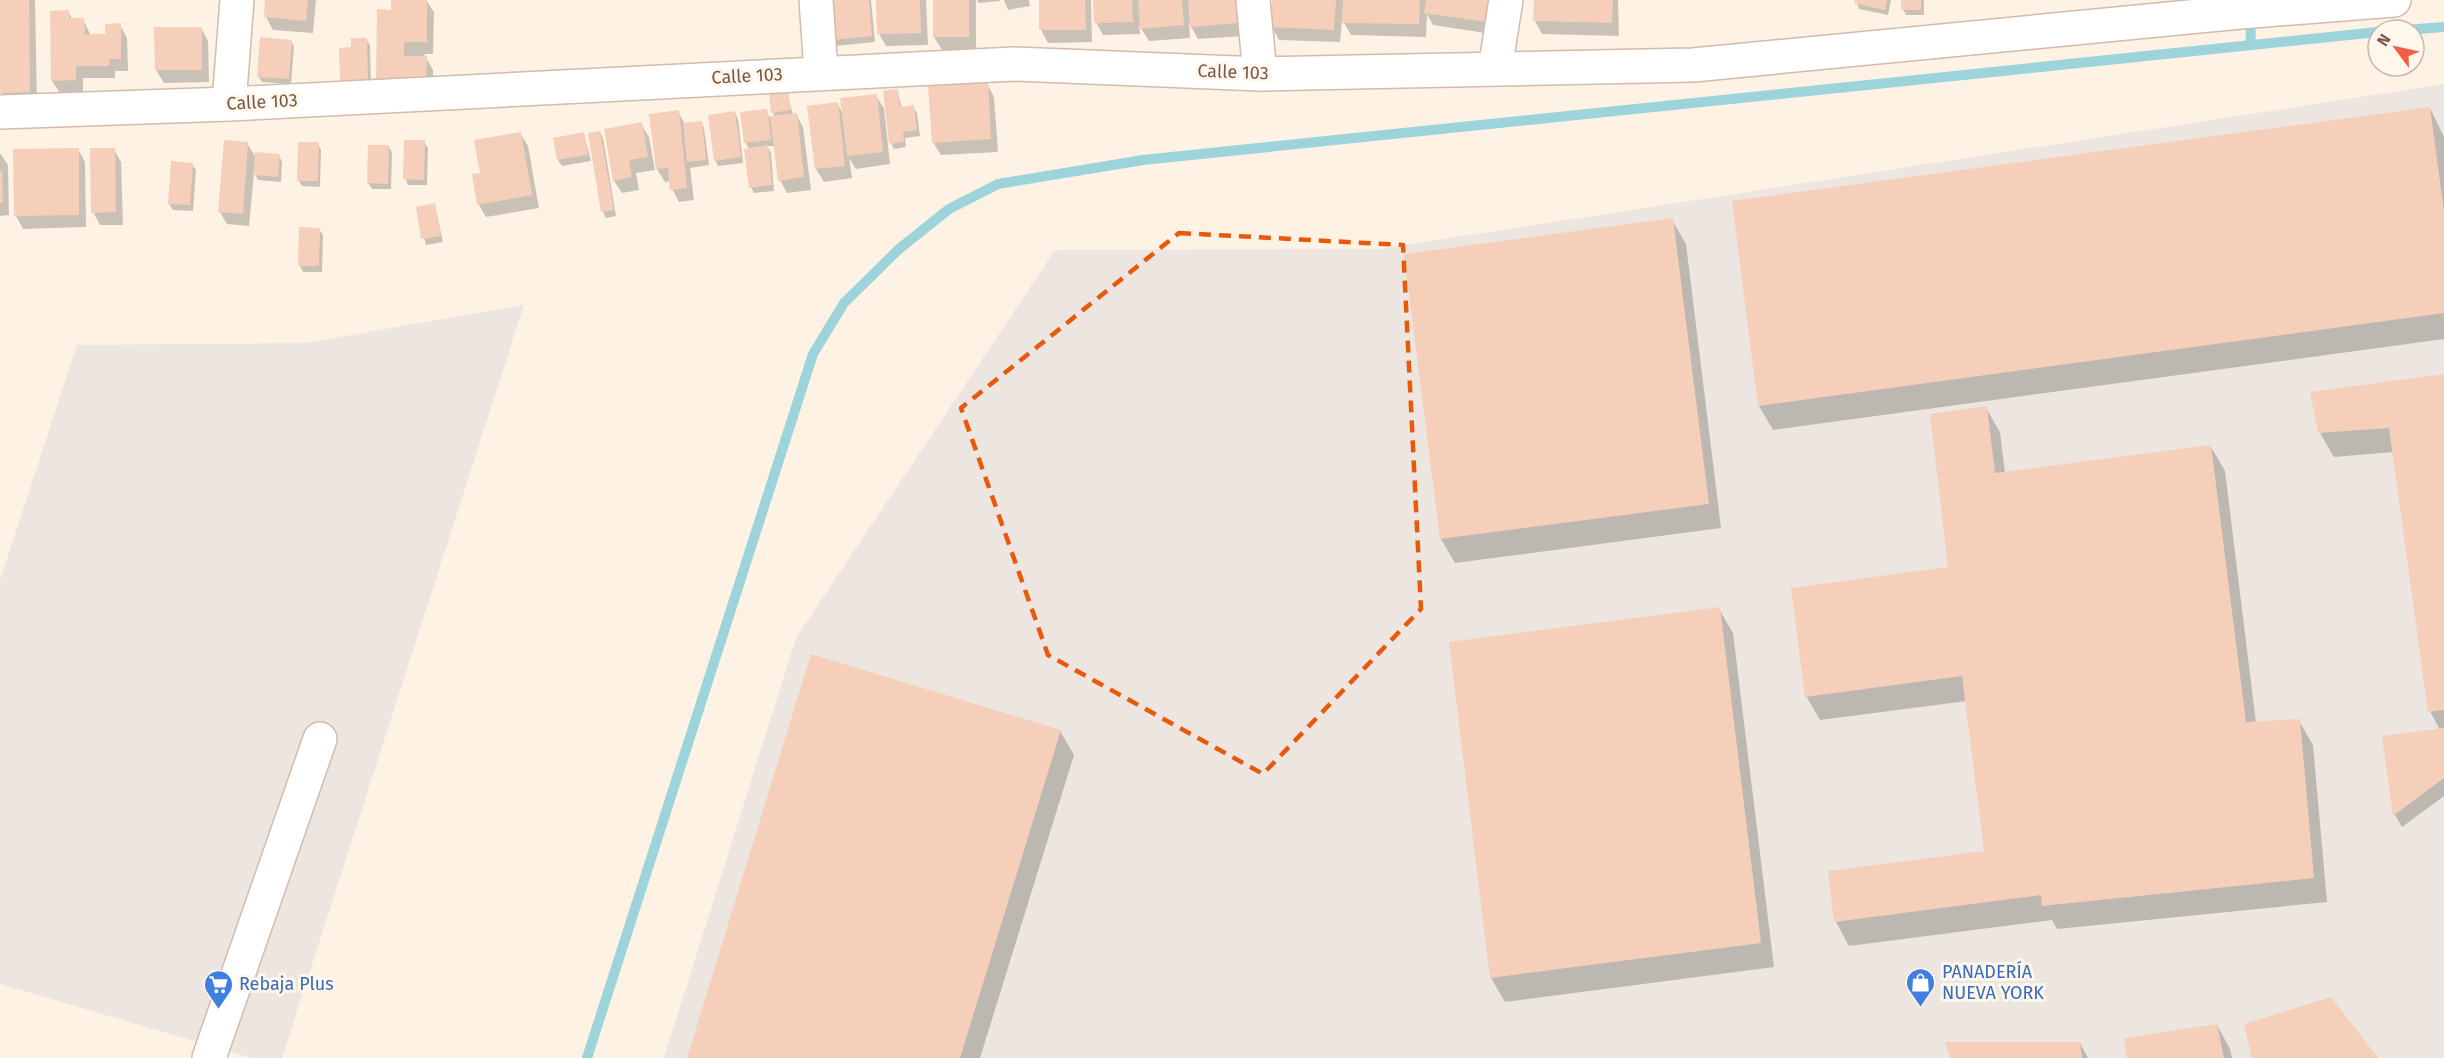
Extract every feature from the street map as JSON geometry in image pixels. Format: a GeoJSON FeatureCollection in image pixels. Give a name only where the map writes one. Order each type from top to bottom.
{"type":"FeatureCollection","features":[{"type":"Feature","properties":{"kind":"street"},"geometry":{"type":"LineString","coordinates":[[229,104],[237,0]]}},
{"type":"Feature","properties":{"kind":"street"},"geometry":{"type":"LineString","coordinates":[[816,0],[821,72]]}},
{"type":"Feature","properties":{"kind":"street"},"geometry":{"type":"LineString","coordinates":[[1253,0],[1260,74]]}},
{"type":"Feature","properties":{"kind":"street"},"geometry":{"type":"LineString","coordinates":[[1495,69],[1506,0]]}},
{"type":"Feature","properties":{"kind":"street","name":"Calle 103"},"geometry":{"type":"LineString","coordinates":[[0,112],[229,104],[821,72],[1014,64],[1260,74],[1693,65],[2394,0]]}},
{"type":"Feature","properties":{"kind":"street"},"geometry":{"type":"LineString","coordinates":[[209,1058],[320,739]]}},
{"type":"Feature","properties":{"kind":"highlighted area"},"geometry":{"type":"Polygon","coordinates":[[[1179,233],[1403,245],[1421,609],[1263,774],[1048,655],[961,408],[1179,233]]]}},
{"type":"Feature","properties":{"kind":"shaded area"},"geometry":{"type":"Polygon","coordinates":[[[2444,84],[2444,1058],[664,1058],[796,638],[1055,250],[1380,249],[2444,84]]]}},
{"type":"Feature","properties":{"kind":"shaded area"},"geometry":{"type":"Polygon","coordinates":[[[524,305],[282,1058],[252,1058],[0,984],[0,580],[77,345],[304,343],[524,305]]]}},
{"type":"Feature","properties":{"kind":"building"},"geometry":{"type":"Polygon","coordinates":[[[0,0],[29,0],[30,92],[0,93],[0,0]]]}},
{"type":"Feature","properties":{"kind":"building"},"geometry":{"type":"Polygon","coordinates":[[[265,0],[308,0],[306,21],[264,17],[265,0]]]}},
{"type":"Feature","properties":{"kind":"building"},"geometry":{"type":"Polygon","coordinates":[[[391,0],[427,0],[427,42],[404,42],[404,56],[427,56],[426,84],[376,84],[377,9],[391,10],[391,0]]]}},
{"type":"Feature","properties":{"kind":"building"},"geometry":{"type":"Polygon","coordinates":[[[828,0],[869,0],[872,36],[831,40],[828,0]]]}},
{"type":"Feature","properties":{"kind":"building"},"geometry":{"type":"Polygon","coordinates":[[[876,0],[920,0],[921,33],[877,34],[876,0]]]}},
{"type":"Feature","properties":{"kind":"building"},"geometry":{"type":"Polygon","coordinates":[[[933,0],[969,0],[969,37],[933,37],[933,0]]]}},
{"type":"Feature","properties":{"kind":"building"},"geometry":{"type":"Polygon","coordinates":[[[1039,0],[1085,0],[1086,30],[1039,30],[1039,0]]]}},
{"type":"Feature","properties":{"kind":"building"},"geometry":{"type":"Polygon","coordinates":[[[1093,0],[1132,0],[1133,22],[1094,23],[1093,0]]]}},
{"type":"Feature","properties":{"kind":"building"},"geometry":{"type":"Polygon","coordinates":[[[1138,0],[1182,0],[1184,25],[1140,29],[1138,0]]]}},
{"type":"Feature","properties":{"kind":"building"},"geometry":{"type":"Polygon","coordinates":[[[1188,0],[1236,0],[1237,23],[1190,27],[1188,0]]]}},
{"type":"Feature","properties":{"kind":"building"},"geometry":{"type":"Polygon","coordinates":[[[1272,0],[1336,0],[1334,30],[1270,27],[1272,0]]]}},
{"type":"Feature","properties":{"kind":"building"},"geometry":{"type":"Polygon","coordinates":[[[1343,0],[1420,0],[1419,24],[1342,23],[1343,0]]]}},
{"type":"Feature","properties":{"kind":"building"},"geometry":{"type":"Polygon","coordinates":[[[1426,0],[1489,0],[1486,22],[1424,13],[1426,0]]]}},
{"type":"Feature","properties":{"kind":"building"},"geometry":{"type":"Polygon","coordinates":[[[1534,0],[1613,0],[1612,23],[1533,21],[1534,0]]]}},
{"type":"Feature","properties":{"kind":"building"},"geometry":{"type":"Polygon","coordinates":[[[1855,0],[1887,0],[1885,10],[1854,3],[1855,0]]]}},
{"type":"Feature","properties":{"kind":"building"},"geometry":{"type":"Polygon","coordinates":[[[1901,0],[1921,0],[1921,10],[1901,10],[1901,0]]]}},
{"type":"Feature","properties":{"kind":"building"},"geometry":{"type":"Polygon","coordinates":[[[69,10],[69,18],[84,18],[85,34],[105,34],[105,24],[121,23],[121,59],[109,59],[109,66],[76,66],[76,80],[51,81],[50,11],[69,10]]]}},
{"type":"Feature","properties":{"kind":"building"},"geometry":{"type":"Polygon","coordinates":[[[154,27],[202,27],[202,70],[155,70],[154,27]]]}},
{"type":"Feature","properties":{"kind":"building"},"geometry":{"type":"Polygon","coordinates":[[[260,37],[292,40],[289,79],[257,77],[260,37]]]}},
{"type":"Feature","properties":{"kind":"building"},"geometry":{"type":"Polygon","coordinates":[[[351,38],[367,38],[368,81],[340,81],[339,48],[351,47],[351,38]]]}},
{"type":"Feature","properties":{"kind":"building"},"geometry":{"type":"Polygon","coordinates":[[[988,82],[991,139],[932,143],[928,86],[988,82]]]}},
{"type":"Feature","properties":{"kind":"building"},"geometry":{"type":"Polygon","coordinates":[[[898,89],[900,107],[914,105],[917,130],[903,132],[904,142],[889,144],[883,91],[898,89]]]}},
{"type":"Feature","properties":{"kind":"building"},"geometry":{"type":"Polygon","coordinates":[[[788,91],[791,110],[771,113],[769,94],[788,91]]]}},
{"type":"Feature","properties":{"kind":"building"},"geometry":{"type":"Polygon","coordinates":[[[877,94],[883,152],[847,156],[840,98],[877,94]]]}},
{"type":"Feature","properties":{"kind":"building"},"geometry":{"type":"Polygon","coordinates":[[[838,102],[845,166],[815,169],[807,106],[838,102]]]}},
{"type":"Feature","properties":{"kind":"building"},"geometry":{"type":"Polygon","coordinates":[[[2430,107],[2444,212],[2444,313],[1758,406],[1732,201],[2430,107]]]}},
{"type":"Feature","properties":{"kind":"building"},"geometry":{"type":"Polygon","coordinates":[[[767,109],[771,140],[744,143],[740,112],[767,109]]]}},
{"type":"Feature","properties":{"kind":"building"},"geometry":{"type":"Polygon","coordinates":[[[679,110],[687,188],[670,190],[668,168],[656,169],[649,114],[679,110]]]}},
{"type":"Feature","properties":{"kind":"building"},"geometry":{"type":"Polygon","coordinates":[[[735,111],[741,157],[714,161],[708,115],[735,111]]]}},
{"type":"Feature","properties":{"kind":"building"},"geometry":{"type":"Polygon","coordinates":[[[797,113],[804,177],[778,181],[770,116],[797,113]]]}},
{"type":"Feature","properties":{"kind":"building"},"geometry":{"type":"Polygon","coordinates":[[[702,121],[706,160],[687,162],[683,123],[702,121]]]}},
{"type":"Feature","properties":{"kind":"building"},"geometry":{"type":"Polygon","coordinates":[[[642,122],[648,157],[629,160],[632,177],[613,181],[604,129],[642,122]]]}},
{"type":"Feature","properties":{"kind":"building"},"geometry":{"type":"Polygon","coordinates":[[[600,131],[614,210],[601,212],[588,133],[600,131]]]}},
{"type":"Feature","properties":{"kind":"building"},"geometry":{"type":"Polygon","coordinates":[[[521,132],[532,195],[477,205],[472,174],[480,173],[474,140],[521,132]]]}},
{"type":"Feature","properties":{"kind":"building"},"geometry":{"type":"Polygon","coordinates":[[[584,132],[588,155],[557,160],[553,138],[584,132]]]}},
{"type":"Feature","properties":{"kind":"building"},"geometry":{"type":"Polygon","coordinates":[[[224,140],[248,142],[243,214],[218,212],[224,140]]]}},
{"type":"Feature","properties":{"kind":"building"},"geometry":{"type":"Polygon","coordinates":[[[404,140],[425,140],[424,180],[403,179],[404,140]]]}},
{"type":"Feature","properties":{"kind":"building"},"geometry":{"type":"Polygon","coordinates":[[[298,142],[319,142],[318,181],[297,181],[298,142]]]}},
{"type":"Feature","properties":{"kind":"building"},"geometry":{"type":"Polygon","coordinates":[[[368,145],[389,145],[388,184],[367,183],[368,145]]]}},
{"type":"Feature","properties":{"kind":"building"},"geometry":{"type":"Polygon","coordinates":[[[768,145],[772,185],[749,188],[744,149],[768,145]]]}},
{"type":"Feature","properties":{"kind":"building"},"geometry":{"type":"Polygon","coordinates":[[[79,148],[79,215],[14,216],[13,149],[79,148]]]}},
{"type":"Feature","properties":{"kind":"building"},"geometry":{"type":"Polygon","coordinates":[[[90,148],[115,148],[116,212],[91,213],[90,148]]]}},
{"type":"Feature","properties":{"kind":"building"},"geometry":{"type":"Polygon","coordinates":[[[255,152],[280,154],[278,177],[253,175],[255,152]]]}},
{"type":"Feature","properties":{"kind":"building"},"geometry":{"type":"Polygon","coordinates":[[[171,161],[193,163],[190,205],[168,204],[171,161]]]}},
{"type":"Feature","properties":{"kind":"building"},"geometry":{"type":"Polygon","coordinates":[[[0,171],[2,171],[3,203],[0,203],[0,171]]]}},
{"type":"Feature","properties":{"kind":"building"},"geometry":{"type":"Polygon","coordinates":[[[435,203],[441,236],[421,239],[416,207],[435,203]]]}},
{"type":"Feature","properties":{"kind":"building"},"geometry":{"type":"Polygon","coordinates":[[[1673,218],[1709,504],[1440,539],[1404,254],[1673,218]]]}},
{"type":"Feature","properties":{"kind":"building"},"geometry":{"type":"Polygon","coordinates":[[[299,227],[320,228],[319,266],[298,266],[299,227]]]}},
{"type":"Feature","properties":{"kind":"building"},"geometry":{"type":"Polygon","coordinates":[[[2444,374],[2444,710],[2428,712],[2389,428],[2318,433],[2310,392],[2444,374]]]}},
{"type":"Feature","properties":{"kind":"building"},"geometry":{"type":"Polygon","coordinates":[[[1987,406],[1995,473],[2211,445],[2246,722],[2300,719],[2314,878],[2042,906],[2041,895],[1834,922],[1828,871],[1984,851],[1962,676],[1805,697],[1791,588],[1948,567],[1930,414],[1987,406]]]}},
{"type":"Feature","properties":{"kind":"building"},"geometry":{"type":"Polygon","coordinates":[[[1720,607],[1761,943],[1490,978],[1449,642],[1720,607]]]}},
{"type":"Feature","properties":{"kind":"building"},"geometry":{"type":"Polygon","coordinates":[[[811,654],[1061,730],[960,1058],[687,1058],[811,654]]]}},
{"type":"Feature","properties":{"kind":"building"},"geometry":{"type":"Polygon","coordinates":[[[2444,728],[2444,778],[2393,816],[2382,736],[2444,728]]]}},
{"type":"Feature","properties":{"kind":"building"},"geometry":{"type":"Polygon","coordinates":[[[2331,997],[2378,1058],[2252,1058],[2244,1024],[2331,997]]]}},
{"type":"Feature","properties":{"kind":"building"},"geometry":{"type":"Polygon","coordinates":[[[2217,1024],[2224,1058],[2127,1058],[2124,1038],[2217,1024]]]}},
{"type":"Feature","properties":{"kind":"building"},"geometry":{"type":"Polygon","coordinates":[[[1945,1042],[2080,1042],[2082,1058],[1950,1058],[1945,1042]]]}},
{"type":"Feature","properties":{"kind":"waterway"},"geometry":{"type":"LineString","coordinates":[[2250,15],[2251,44]]}},
{"type":"Feature","properties":{"kind":"waterway"},"geometry":{"type":"LineString","coordinates":[[2426,28],[2444,27]]}},
{"type":"Feature","properties":{"kind":"waterway"},"geometry":{"type":"LineString","coordinates":[[587,1058],[813,354],[844,303],[899,249],[949,209],[998,184],[1143,160],[2366,33]]}},
{"type":"Feature","properties":{"kind":"place","name":"PANADERÍA NUEVA YORK"},"geometry":{"type":"Point","coordinates":[1921,1008]}},
{"type":"Feature","properties":{"kind":"place","name":"Rebaja Plus"},"geometry":{"type":"Point","coordinates":[218,1010]}}]}
